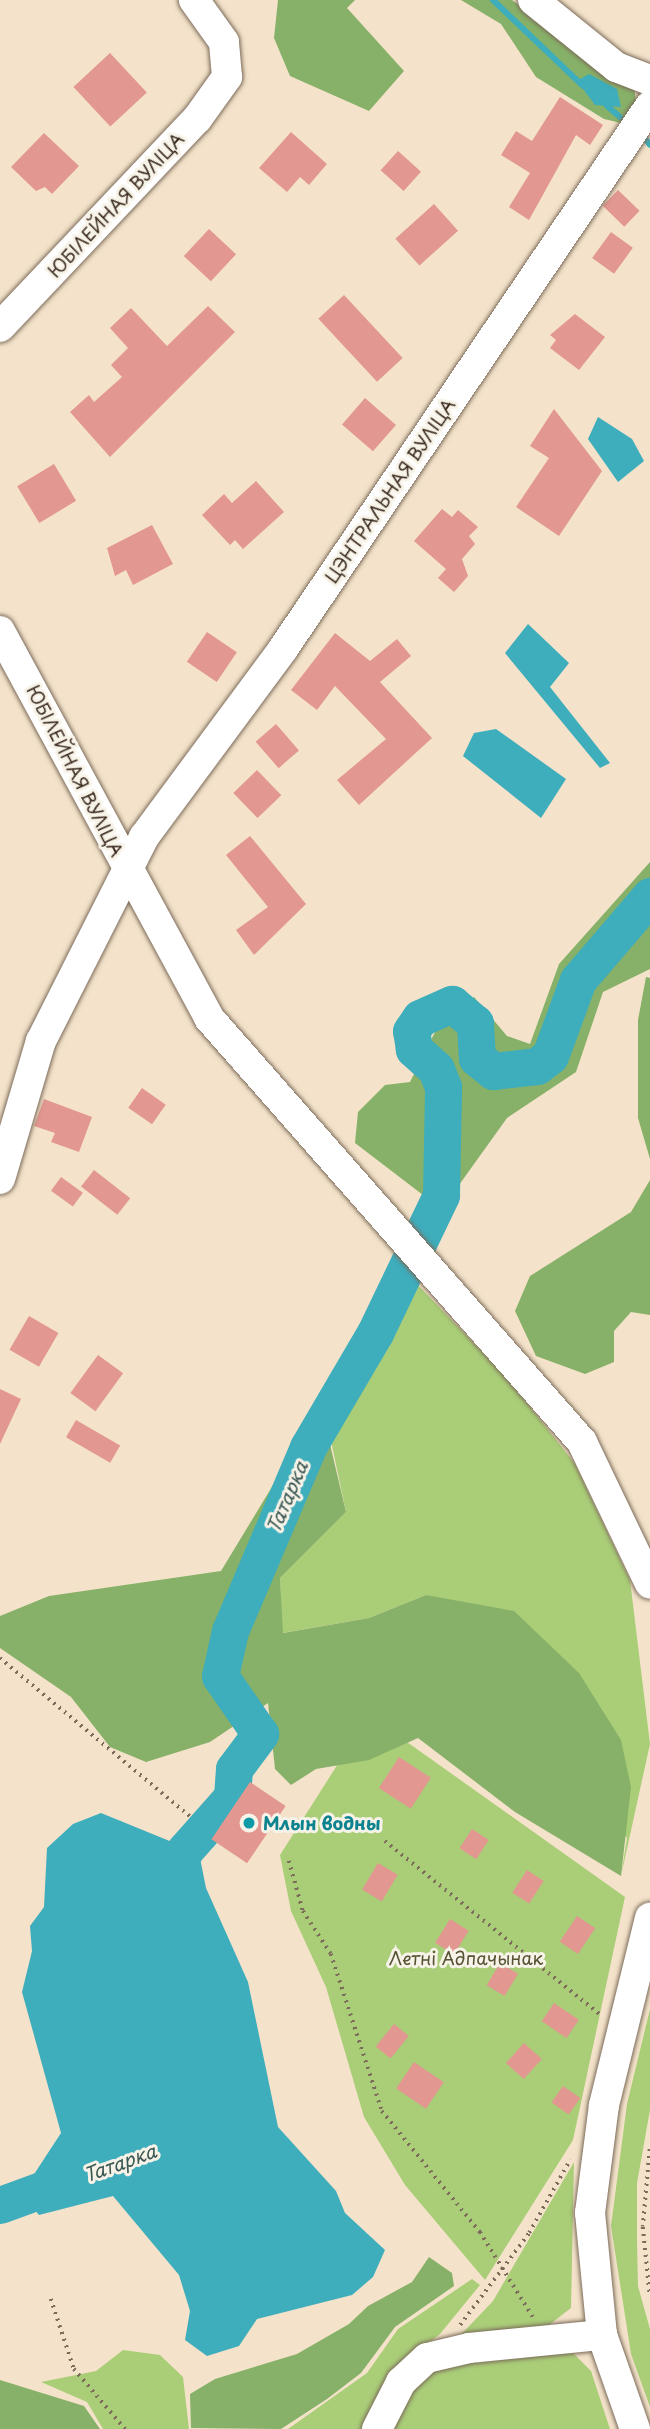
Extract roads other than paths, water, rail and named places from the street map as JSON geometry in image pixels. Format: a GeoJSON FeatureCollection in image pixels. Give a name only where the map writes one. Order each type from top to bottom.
{"type":"FeatureCollection","features":[{"type":"Feature","properties":{"kind":"street","name":"ЮБІЛЕЙНАЯ ВУЛІЦА"},"geometry":{"type":"LineString","coordinates":[[0,327],[197,119],[227,77],[224,42],[194,0]]}},
{"type":"Feature","properties":{"kind":"street"},"geometry":{"type":"LineString","coordinates":[[533,0],[616,67],[650,80]]}},
{"type":"Feature","properties":{"kind":"street","name":"ЦЭНТРАЛЬНАЯ ВУЛІЦА"},"geometry":{"type":"LineString","coordinates":[[0,1179],[41,1041],[128,875],[144,837],[284,649],[650,106]]}},
{"type":"Feature","properties":{"kind":"street","name":"ЮБІЛЕЙНАЯ ВУЛІЦА"},"geometry":{"type":"LineString","coordinates":[[0,631],[128,875],[209,1018],[382,1218],[582,1442],[650,1584]]}},
{"type":"Feature","properties":{"kind":"street"},"geometry":{"type":"LineString","coordinates":[[635,2429],[602,2335],[590,2213],[600,2127],[650,1918]]}},
{"type":"Feature","properties":{"kind":"street"},"geometry":{"type":"LineString","coordinates":[[377,2429],[401,2382],[427,2358],[541,2338],[602,2335]]}},
{"type":"Feature","properties":{"kind":"water"},"geometry":{"type":"Polygon","coordinates":[[[589,74],[617,89],[621,107],[595,105],[577,81],[589,74]]]}},
{"type":"Feature","properties":{"kind":"water"},"geometry":{"type":"Polygon","coordinates":[[[598,417],[632,439],[644,461],[618,482],[588,439],[598,417]]]}},
{"type":"Feature","properties":{"kind":"water"},"geometry":{"type":"Polygon","coordinates":[[[528,624],[569,663],[550,687],[610,763],[600,768],[505,653],[528,624]]]}},
{"type":"Feature","properties":{"kind":"water"},"geometry":{"type":"Polygon","coordinates":[[[496,729],[566,779],[541,818],[463,756],[474,733],[496,729]]]}},
{"type":"Feature","properties":{"kind":"water"},"geometry":{"type":"Polygon","coordinates":[[[101,1813],[199,1853],[206,1888],[248,1982],[278,2127],[336,2191],[345,2213],[385,2250],[373,2277],[352,2295],[257,2319],[239,2346],[207,2356],[185,2340],[190,2311],[179,2275],[113,2196],[39,2215],[26,2199],[27,2185],[61,2133],[22,1992],[32,1951],[30,1926],[44,1907],[47,1848],[73,1824],[101,1813]]]}},
{"type":"Feature","properties":{"kind":"waterway"},"geometry":{"type":"LineString","coordinates":[[493,0],[583,86]]}},
{"type":"Feature","properties":{"kind":"waterway"},"geometry":{"type":"LineString","coordinates":[[607,106],[620,117]]}},
{"type":"Feature","properties":{"kind":"waterway"},"geometry":{"type":"LineString","coordinates":[[643,136],[650,145]]}},
{"type":"Feature","properties":{"kind":"waterway","name":"Татарка"},"geometry":{"type":"LineString","coordinates":[[161,1895],[185,1850],[232,1797],[234,1769],[260,1734],[220,1676],[230,1631],[308,1447],[375,1333],[441,1195],[443,1087],[436,1069],[414,1049],[411,1031],[420,1018],[452,1004],[475,1023],[477,1058],[493,1071],[537,1066],[550,1056],[578,980],[650,896]]}},
{"type":"Feature","properties":{"kind":"waterway","name":"Татарка"},"geometry":{"type":"LineString","coordinates":[[0,2205],[71,2179]]}},
{"type":"Feature","properties":{"kind":"place","name":"Млын водны"},"geometry":{"type":"Point","coordinates":[249,1823]}},
{"type":"Feature","properties":{"kind":"park label","name":"Летні Адпачынак"},"geometry":{"type":"Point","coordinates":[466,1958]}}]}
